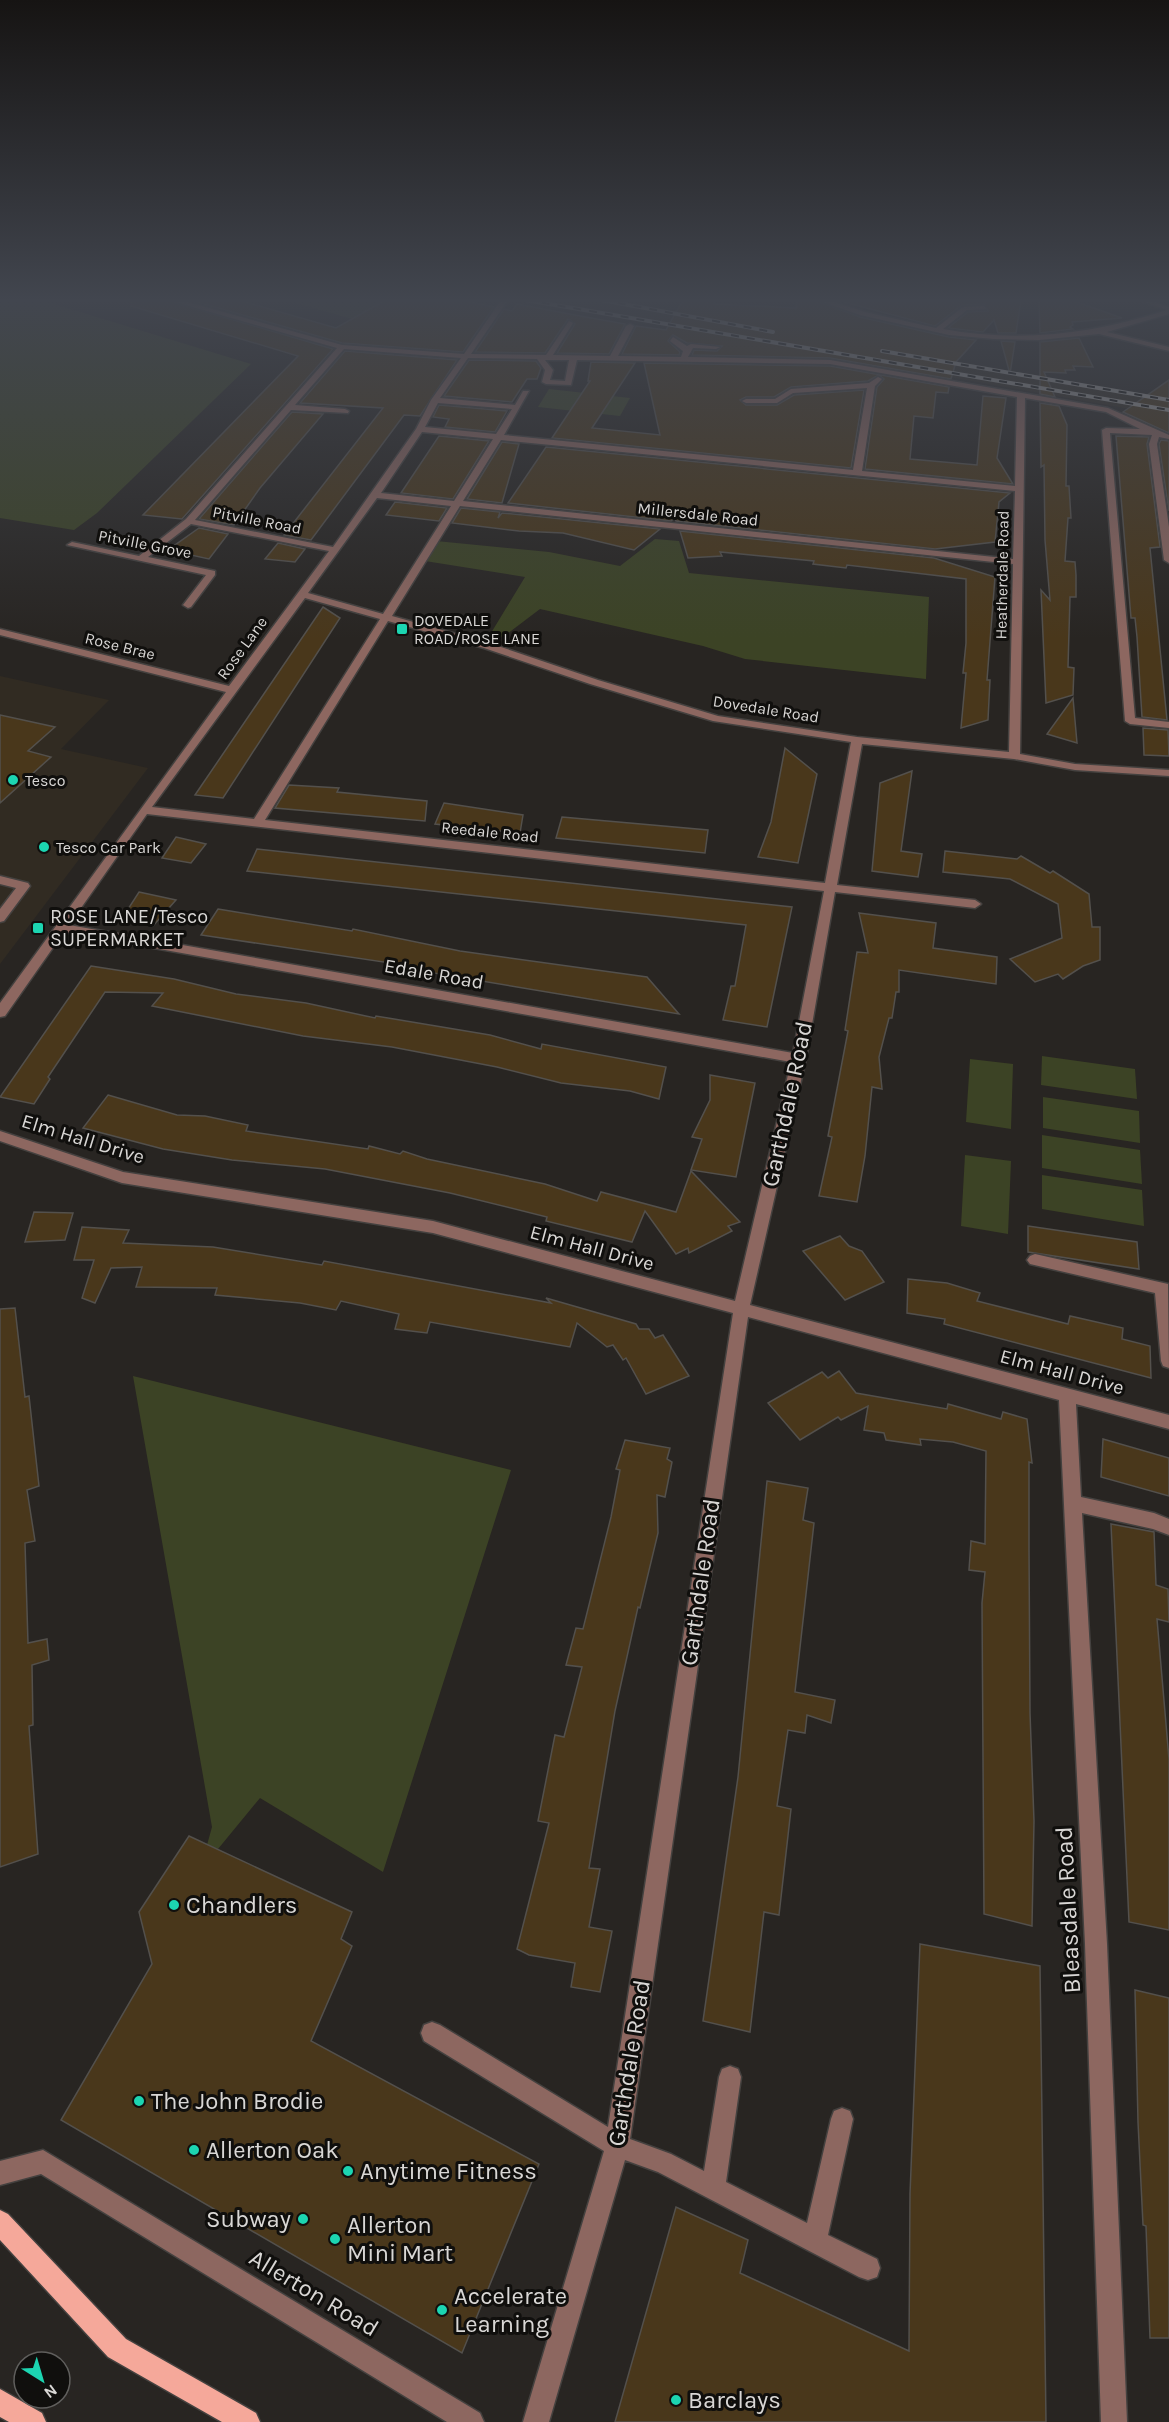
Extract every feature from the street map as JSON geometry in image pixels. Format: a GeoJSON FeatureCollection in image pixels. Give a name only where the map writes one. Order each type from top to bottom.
{"type":"FeatureCollection","features":[{"type":"Feature","properties":{"kind":"main road"},"geometry":{"type":"LineString","coordinates":[[0,2222],[117,2348],[247,2422]]}},
{"type":"Feature","properties":{"kind":"main road"},"geometry":{"type":"LineString","coordinates":[[0,2402],[33,2422]]}},
{"type":"Feature","properties":{"kind":"street","name":"Pitville Road"},"geometry":{"type":"LineString","coordinates":[[189,521],[284,413]]}},
{"type":"Feature","properties":{"kind":"street","name":"Rose Lane"},"geometry":{"type":"LineString","coordinates":[[0,1013],[63,928],[144,810],[336,550],[420,429],[428,413]]}},
{"type":"Feature","properties":{"kind":"street"},"geometry":{"type":"LineString","coordinates":[[258,822],[384,617],[500,437],[513,413]]}},
{"type":"Feature","properties":{"kind":"street"},"geometry":{"type":"LineString","coordinates":[[857,473],[867,413]]}},
{"type":"Feature","properties":{"kind":"street","name":"Heatherdale Road"},"geometry":{"type":"LineString","coordinates":[[1014,756],[1021,413]]}},
{"type":"Feature","properties":{"kind":"street"},"geometry":{"type":"LineString","coordinates":[[1116,413],[1153,433]]}},
{"type":"Feature","properties":{"kind":"street"},"geometry":{"type":"LineString","coordinates":[[420,429],[1019,489]]}},
{"type":"Feature","properties":{"kind":"street"},"geometry":{"type":"LineString","coordinates":[[1169,437],[1153,433],[1106,430],[1130,721],[1169,725]]}},
{"type":"Feature","properties":{"kind":"street"},"geometry":{"type":"LineString","coordinates":[[1153,433],[1169,560]]}},
{"type":"Feature","properties":{"kind":"street","name":"Millersdale Road"},"geometry":{"type":"LineString","coordinates":[[375,495],[1018,562]]}},
{"type":"Feature","properties":{"kind":"street","name":"Pitville Road"},"geometry":{"type":"LineString","coordinates":[[189,521],[336,550]]}},
{"type":"Feature","properties":{"kind":"street"},"geometry":{"type":"LineString","coordinates":[[142,558],[189,521]]}},
{"type":"Feature","properties":{"kind":"street","name":"Pitville Grove"},"geometry":{"type":"LineString","coordinates":[[72,545],[212,573],[188,605]]}},
{"type":"Feature","properties":{"kind":"street","name":"Dovedale Road"},"geometry":{"type":"LineString","coordinates":[[302,594],[488,646],[594,682],[717,719],[857,740],[1014,756],[1075,766],[1169,773]]}},
{"type":"Feature","properties":{"kind":"street","name":"Rose Brae"},"geometry":{"type":"LineString","coordinates":[[0,632],[232,690]]}},
{"type":"Feature","properties":{"kind":"street","name":"Garthdale Road"},"geometry":{"type":"LineString","coordinates":[[536,2422],[617,2146],[741,1310],[799,1059],[857,740]]}},
{"type":"Feature","properties":{"kind":"street","name":"Reedale Road"},"geometry":{"type":"LineString","coordinates":[[144,810],[832,886],[975,904]]}},
{"type":"Feature","properties":{"kind":"street"},"geometry":{"type":"LineString","coordinates":[[0,880],[24,886],[0,918]]}},
{"type":"Feature","properties":{"kind":"street","name":"Edale Road"},"geometry":{"type":"LineString","coordinates":[[63,928],[799,1059]]}},
{"type":"Feature","properties":{"kind":"street","name":"Elm Hall Drive"},"geometry":{"type":"LineString","coordinates":[[0,1136],[122,1177],[433,1227],[1169,1422]]}},
{"type":"Feature","properties":{"kind":"street"},"geometry":{"type":"LineString","coordinates":[[1035,1260],[1162,1288],[1169,1361]]}},
{"type":"Feature","properties":{"kind":"street","name":"Bleasdale Road"},"geometry":{"type":"LineString","coordinates":[[1067,1396],[1096,1944],[1114,2422]]}},
{"type":"Feature","properties":{"kind":"street"},"geometry":{"type":"LineString","coordinates":[[1073,1503],[1154,1521],[1169,1527]]}},
{"type":"Feature","properties":{"kind":"street"},"geometry":{"type":"LineString","coordinates":[[432,2033],[617,2146],[663,2162],[868,2268]]}},
{"type":"Feature","properties":{"kind":"street"},"geometry":{"type":"LineString","coordinates":[[713,2188],[730,2077]]}},
{"type":"Feature","properties":{"kind":"street"},"geometry":{"type":"LineString","coordinates":[[815,2240],[842,2119]]}},
{"type":"Feature","properties":{"kind":"street","name":"Allerton Road"},"geometry":{"type":"LineString","coordinates":[[0,2173],[43,2162],[471,2422]]}},
{"type":"Feature","properties":{"kind":"shaded area"},"geometry":{"type":"Polygon","coordinates":[[[1152,413],[1169,413],[1169,416],[1152,413]]]}},
{"type":"Feature","properties":{"kind":"shaded area","name":"Tesco Car Park"},"geometry":{"type":"Polygon","coordinates":[[[0,676],[109,700],[61,749],[148,768],[0,964],[0,676]]]}},
{"type":"Feature","properties":{"kind":"green space"},"geometry":{"type":"Polygon","coordinates":[[[0,413],[200,413],[97,513],[74,530],[0,518],[0,413]]]}},
{"type":"Feature","properties":{"kind":"green space"},"geometry":{"type":"Polygon","coordinates":[[[593,413],[622,413],[620,416],[593,413]]]}},
{"type":"Feature","properties":{"kind":"green space"},"geometry":{"type":"Polygon","coordinates":[[[655,539],[679,541],[689,573],[929,597],[926,679],[745,659],[703,646],[540,609],[503,637],[491,633],[525,577],[425,561],[436,541],[549,552],[620,566],[655,539]]]}},
{"type":"Feature","properties":{"kind":"green space"},"geometry":{"type":"Polygon","coordinates":[[[1042,1056],[1135,1069],[1137,1099],[1041,1085],[1042,1056]]]}},
{"type":"Feature","properties":{"kind":"green space"},"geometry":{"type":"Polygon","coordinates":[[[970,1059],[1013,1064],[1011,1129],[966,1122],[970,1059]]]}},
{"type":"Feature","properties":{"kind":"green space"},"geometry":{"type":"Polygon","coordinates":[[[1043,1097],[1139,1111],[1140,1143],[1043,1128],[1043,1097]]]}},
{"type":"Feature","properties":{"kind":"green space"},"geometry":{"type":"Polygon","coordinates":[[[1042,1135],[1140,1150],[1142,1184],[1042,1168],[1042,1135]]]}},
{"type":"Feature","properties":{"kind":"green space"},"geometry":{"type":"Polygon","coordinates":[[[965,1155],[1011,1161],[1008,1234],[961,1226],[965,1155]]]}},
{"type":"Feature","properties":{"kind":"green space"},"geometry":{"type":"Polygon","coordinates":[[[1042,1175],[1142,1190],[1144,1226],[1042,1209],[1042,1175]]]}},
{"type":"Feature","properties":{"kind":"green space"},"geometry":{"type":"Polygon","coordinates":[[[133,1376],[511,1470],[383,1872],[260,1798],[218,1849],[207,1845],[212,1827],[133,1376]]]}},
{"type":"Feature","properties":{"kind":"building"},"geometry":{"type":"Polygon","coordinates":[[[242,413],[276,413],[182,519],[143,515],[242,413]]]}},
{"type":"Feature","properties":{"kind":"building"},"geometry":{"type":"Polygon","coordinates":[[[291,413],[323,414],[260,488],[234,525],[199,519],[291,413]]]}},
{"type":"Feature","properties":{"kind":"building"},"geometry":{"type":"Polygon","coordinates":[[[379,413],[422,413],[420,416],[404,415],[311,540],[284,535],[379,413]]]}},
{"type":"Feature","properties":{"kind":"building"},"geometry":{"type":"Polygon","coordinates":[[[435,413],[506,413],[495,432],[445,427],[449,419],[433,417],[435,413]]]}},
{"type":"Feature","properties":{"kind":"building"},"geometry":{"type":"Polygon","coordinates":[[[569,413],[602,413],[592,428],[660,435],[655,413],[860,413],[851,468],[552,438],[569,413]]]}},
{"type":"Feature","properties":{"kind":"building"},"geometry":{"type":"Polygon","coordinates":[[[873,413],[934,413],[933,418],[914,416],[910,459],[977,465],[982,413],[1004,413],[997,458],[1013,484],[865,469],[873,413]]]}},
{"type":"Feature","properties":{"kind":"building"},"geometry":{"type":"Polygon","coordinates":[[[1040,413],[1062,413],[1067,425],[1066,486],[1069,486],[1071,518],[1068,518],[1065,561],[1075,562],[1076,575],[1076,597],[1070,597],[1068,667],[1074,668],[1073,695],[1046,703],[1041,590],[1050,600],[1045,540],[1044,465],[1041,467],[1040,413]]]}},
{"type":"Feature","properties":{"kind":"building"},"geometry":{"type":"Polygon","coordinates":[[[1125,413],[1169,413],[1169,433],[1125,413]]]}},
{"type":"Feature","properties":{"kind":"building"},"geometry":{"type":"Polygon","coordinates":[[[439,436],[489,441],[453,499],[401,493],[439,436]]]}},
{"type":"Feature","properties":{"kind":"building"},"geometry":{"type":"Polygon","coordinates":[[[1116,436],[1149,437],[1147,444],[1160,547],[1150,548],[1167,720],[1142,717],[1137,637],[1135,618],[1131,618],[1116,436]]]}},
{"type":"Feature","properties":{"kind":"building"},"geometry":{"type":"Polygon","coordinates":[[[1161,440],[1169,441],[1169,511],[1159,444],[1161,440]]]}},
{"type":"Feature","properties":{"kind":"building"},"geometry":{"type":"Polygon","coordinates":[[[502,442],[519,444],[502,503],[467,499],[502,442]]]}},
{"type":"Feature","properties":{"kind":"building"},"geometry":{"type":"Polygon","coordinates":[[[546,447],[1010,493],[999,502],[995,542],[935,549],[676,521],[675,518],[671,521],[508,503],[546,447]]]}},
{"type":"Feature","properties":{"kind":"building"},"geometry":{"type":"Polygon","coordinates":[[[395,502],[447,508],[439,521],[386,515],[395,502]]]}},
{"type":"Feature","properties":{"kind":"building"},"geometry":{"type":"Polygon","coordinates":[[[461,508],[500,512],[498,518],[502,513],[660,529],[634,550],[563,533],[519,531],[452,523],[461,508]]]}},
{"type":"Feature","properties":{"kind":"building"},"geometry":{"type":"Polygon","coordinates":[[[199,528],[228,534],[209,559],[168,550],[199,528]]]}},
{"type":"Feature","properties":{"kind":"building"},"geometry":{"type":"Polygon","coordinates":[[[680,531],[934,558],[995,577],[987,680],[990,680],[988,720],[961,728],[966,673],[963,673],[966,643],[966,579],[847,565],[846,568],[813,564],[814,561],[720,552],[722,556],[688,558],[680,531]]]}},
{"type":"Feature","properties":{"kind":"building"},"geometry":{"type":"Polygon","coordinates":[[[278,543],[305,549],[295,562],[265,559],[278,543]]]}},
{"type":"Feature","properties":{"kind":"building"},"geometry":{"type":"Polygon","coordinates":[[[323,607],[340,618],[223,798],[195,795],[323,607]]]}},
{"type":"Feature","properties":{"kind":"building"},"geometry":{"type":"Polygon","coordinates":[[[1073,698],[1077,743],[1047,734],[1073,698]]]}},
{"type":"Feature","properties":{"kind":"building","name":"Tesco"},"geometry":{"type":"Polygon","coordinates":[[[0,715],[55,727],[28,751],[51,757],[0,803],[0,715]]]}},
{"type":"Feature","properties":{"kind":"building"},"geometry":{"type":"Polygon","coordinates":[[[1143,728],[1168,730],[1169,756],[1144,755],[1143,728]]]}},
{"type":"Feature","properties":{"kind":"building"},"geometry":{"type":"Polygon","coordinates":[[[785,748],[817,774],[798,863],[758,857],[771,822],[785,748]]]}},
{"type":"Feature","properties":{"kind":"building"},"geometry":{"type":"Polygon","coordinates":[[[912,771],[901,851],[922,854],[918,877],[872,871],[880,783],[912,771]]]}},
{"type":"Feature","properties":{"kind":"building"},"geometry":{"type":"Polygon","coordinates":[[[289,785],[339,788],[337,792],[427,801],[425,821],[275,808],[289,785]]]}},
{"type":"Feature","properties":{"kind":"building"},"geometry":{"type":"Polygon","coordinates":[[[444,803],[523,815],[520,833],[435,824],[444,803]]]}},
{"type":"Feature","properties":{"kind":"building"},"geometry":{"type":"Polygon","coordinates":[[[562,817],[708,830],[705,853],[556,838],[562,817]]]}},
{"type":"Feature","properties":{"kind":"building"},"geometry":{"type":"Polygon","coordinates":[[[176,837],[206,844],[191,863],[162,858],[176,837]]]}},
{"type":"Feature","properties":{"kind":"building"},"geometry":{"type":"Polygon","coordinates":[[[257,849],[792,907],[767,1027],[723,1020],[731,986],[735,986],[746,925],[247,871],[257,849]]]}},
{"type":"Feature","properties":{"kind":"building"},"geometry":{"type":"Polygon","coordinates":[[[945,851],[1017,859],[1021,856],[1050,873],[1053,871],[1089,894],[1092,927],[1100,927],[1100,960],[1083,966],[1063,979],[1058,974],[1035,982],[1010,959],[1062,938],[1058,904],[1010,879],[943,872],[945,851]]]}},
{"type":"Feature","properties":{"kind":"building"},"geometry":{"type":"Polygon","coordinates":[[[139,892],[176,900],[153,926],[121,920],[139,892]]]}},
{"type":"Feature","properties":{"kind":"building"},"geometry":{"type":"Polygon","coordinates":[[[218,909],[352,931],[353,929],[460,951],[647,977],[679,1014],[410,969],[411,966],[201,935],[218,909]]]}},
{"type":"Feature","properties":{"kind":"building"},"geometry":{"type":"Polygon","coordinates":[[[859,913],[936,923],[933,948],[997,957],[996,984],[899,970],[899,992],[896,992],[892,1018],[889,1018],[879,1057],[882,1089],[872,1087],[865,1156],[857,1202],[819,1196],[832,1137],[828,1136],[848,1031],[845,1030],[857,952],[868,953],[859,913]]]}},
{"type":"Feature","properties":{"kind":"building"},"geometry":{"type":"Polygon","coordinates":[[[91,966],[174,979],[236,994],[306,1003],[375,1018],[376,1016],[490,1035],[541,1049],[542,1044],[666,1067],[659,1099],[630,1091],[561,1083],[497,1067],[392,1047],[303,1036],[152,1006],[163,993],[105,992],[48,1077],[50,1079],[34,1104],[0,1097],[91,966]]]}},
{"type":"Feature","properties":{"kind":"building"},"geometry":{"type":"Polygon","coordinates":[[[710,1075],[755,1083],[736,1177],[691,1170],[702,1139],[692,1137],[710,1100],[710,1075]]]}},
{"type":"Feature","properties":{"kind":"building"},"geometry":{"type":"Polygon","coordinates":[[[108,1095],[177,1115],[205,1116],[248,1125],[246,1131],[368,1149],[369,1146],[400,1154],[403,1151],[427,1159],[545,1184],[597,1201],[601,1192],[676,1212],[691,1171],[740,1222],[728,1226],[732,1231],[689,1253],[688,1248],[676,1254],[645,1211],[632,1242],[546,1221],[547,1217],[450,1193],[325,1169],[232,1160],[163,1149],[83,1128],[108,1095]]]}},
{"type":"Feature","properties":{"kind":"building"},"geometry":{"type":"Polygon","coordinates":[[[34,1212],[73,1213],[65,1240],[25,1242],[34,1212]]]}},
{"type":"Feature","properties":{"kind":"building"},"geometry":{"type":"Polygon","coordinates":[[[1028,1226],[1137,1242],[1139,1269],[1028,1252],[1028,1226]]]}},
{"type":"Feature","properties":{"kind":"building"},"geometry":{"type":"Polygon","coordinates":[[[82,1227],[129,1230],[123,1243],[213,1247],[322,1265],[324,1261],[551,1303],[546,1298],[636,1324],[639,1329],[649,1329],[655,1338],[663,1335],[689,1376],[646,1394],[626,1358],[623,1360],[613,1345],[607,1347],[577,1323],[570,1347],[430,1322],[427,1333],[395,1329],[399,1314],[341,1301],[336,1310],[300,1303],[215,1295],[217,1288],[136,1287],[142,1267],[111,1268],[95,1303],[82,1298],[94,1260],[74,1260],[82,1227]]]}},
{"type":"Feature","properties":{"kind":"building"},"geometry":{"type":"Polygon","coordinates":[[[840,1236],[849,1246],[862,1251],[884,1282],[845,1300],[803,1251],[840,1236]]]}},
{"type":"Feature","properties":{"kind":"building"},"geometry":{"type":"Polygon","coordinates":[[[908,1279],[947,1283],[980,1293],[977,1301],[1068,1324],[1070,1316],[1123,1328],[1122,1339],[1150,1346],[1151,1378],[944,1324],[945,1319],[907,1313],[908,1279]]]}},
{"type":"Feature","properties":{"kind":"building"},"geometry":{"type":"Polygon","coordinates":[[[15,1308],[25,1397],[29,1396],[39,1486],[27,1490],[35,1541],[25,1543],[28,1643],[47,1639],[49,1660],[32,1665],[33,1725],[29,1726],[38,1854],[0,1867],[0,1309],[15,1308]]]}},
{"type":"Feature","properties":{"kind":"building"},"geometry":{"type":"Polygon","coordinates":[[[839,1371],[856,1393],[947,1409],[948,1404],[1001,1419],[1003,1412],[1027,1419],[1032,1463],[1029,1462],[1030,1713],[1034,1821],[1032,1926],[984,1914],[982,1603],[985,1572],[969,1570],[971,1541],[985,1544],[986,1451],[953,1442],[920,1439],[921,1445],[886,1440],[884,1433],[864,1430],[868,1406],[841,1420],[838,1417],[800,1440],[768,1403],[822,1372],[828,1378],[839,1371]]]}},
{"type":"Feature","properties":{"kind":"building"},"geometry":{"type":"Polygon","coordinates":[[[1103,1439],[1169,1458],[1169,1496],[1101,1477],[1103,1439]]]}},
{"type":"Feature","properties":{"kind":"building"},"geometry":{"type":"Polygon","coordinates":[[[625,1440],[670,1448],[667,1459],[672,1462],[665,1497],[657,1495],[658,1533],[640,1608],[638,1607],[615,1711],[589,1868],[600,1869],[589,1927],[612,1931],[600,1992],[571,1987],[575,1963],[529,1955],[517,1949],[549,1823],[538,1821],[555,1735],[564,1737],[582,1667],[566,1665],[576,1628],[583,1629],[611,1517],[620,1470],[616,1469],[625,1440]]]}},
{"type":"Feature","properties":{"kind":"building"},"geometry":{"type":"Polygon","coordinates":[[[767,1481],[808,1488],[803,1520],[814,1523],[795,1692],[835,1700],[831,1723],[807,1715],[805,1733],[788,1730],[777,1806],[791,1809],[779,1915],[764,1912],[750,2032],[703,2021],[738,1777],[767,1481]]]}},
{"type":"Feature","properties":{"kind":"building"},"geometry":{"type":"Polygon","coordinates":[[[1111,1524],[1154,1532],[1156,1585],[1168,1589],[1169,1622],[1157,1619],[1169,1759],[1169,1930],[1129,1922],[1111,1524]]]}},
{"type":"Feature","properties":{"kind":"building"},"geometry":{"type":"Polygon","coordinates":[[[189,1836],[352,1912],[341,1939],[352,1946],[311,2041],[539,2164],[462,2353],[61,2120],[152,1964],[139,1912],[189,1836]]]}},
{"type":"Feature","properties":{"kind":"building"},"geometry":{"type":"Polygon","coordinates":[[[920,1944],[1040,1966],[1046,2422],[615,2422],[676,2207],[748,2240],[740,2273],[909,2351],[910,2194],[920,1944]]]}},
{"type":"Feature","properties":{"kind":"building"},"geometry":{"type":"Polygon","coordinates":[[[1135,1990],[1169,1998],[1169,2338],[1150,2338],[1146,2226],[1143,2225],[1138,2122],[1135,1990]]]}},
{"type":"Feature","properties":{"kind":"place","name":"DOVEDALE ROAD/ROSE LANE"},"geometry":{"type":"Point","coordinates":[402,629]}},
{"type":"Feature","properties":{"kind":"place","name":"Tesco"},"geometry":{"type":"Point","coordinates":[13,780]}},
{"type":"Feature","properties":{"kind":"place","name":"Tesco Car Park"},"geometry":{"type":"Point","coordinates":[44,847]}},
{"type":"Feature","properties":{"kind":"place","name":"ROSE LANE/Tesco SUPERMARKET"},"geometry":{"type":"Point","coordinates":[38,928]}},
{"type":"Feature","properties":{"kind":"place","name":"Chandlers"},"geometry":{"type":"Point","coordinates":[174,1905]}},
{"type":"Feature","properties":{"kind":"place","name":"The John Brodie"},"geometry":{"type":"Point","coordinates":[139,2101]}},
{"type":"Feature","properties":{"kind":"place","name":"Allerton Oak"},"geometry":{"type":"Point","coordinates":[194,2150]}},
{"type":"Feature","properties":{"kind":"place","name":"Anytime Fitness"},"geometry":{"type":"Point","coordinates":[348,2171]}},
{"type":"Feature","properties":{"kind":"place","name":"Subway"},"geometry":{"type":"Point","coordinates":[303,2219]}},
{"type":"Feature","properties":{"kind":"place","name":"Allerton Mini Mart"},"geometry":{"type":"Point","coordinates":[335,2239]}},
{"type":"Feature","properties":{"kind":"place","name":"Accelerate Learning"},"geometry":{"type":"Point","coordinates":[442,2310]}},
{"type":"Feature","properties":{"kind":"place","name":"Barclays"},"geometry":{"type":"Point","coordinates":[676,2400]}}]}
